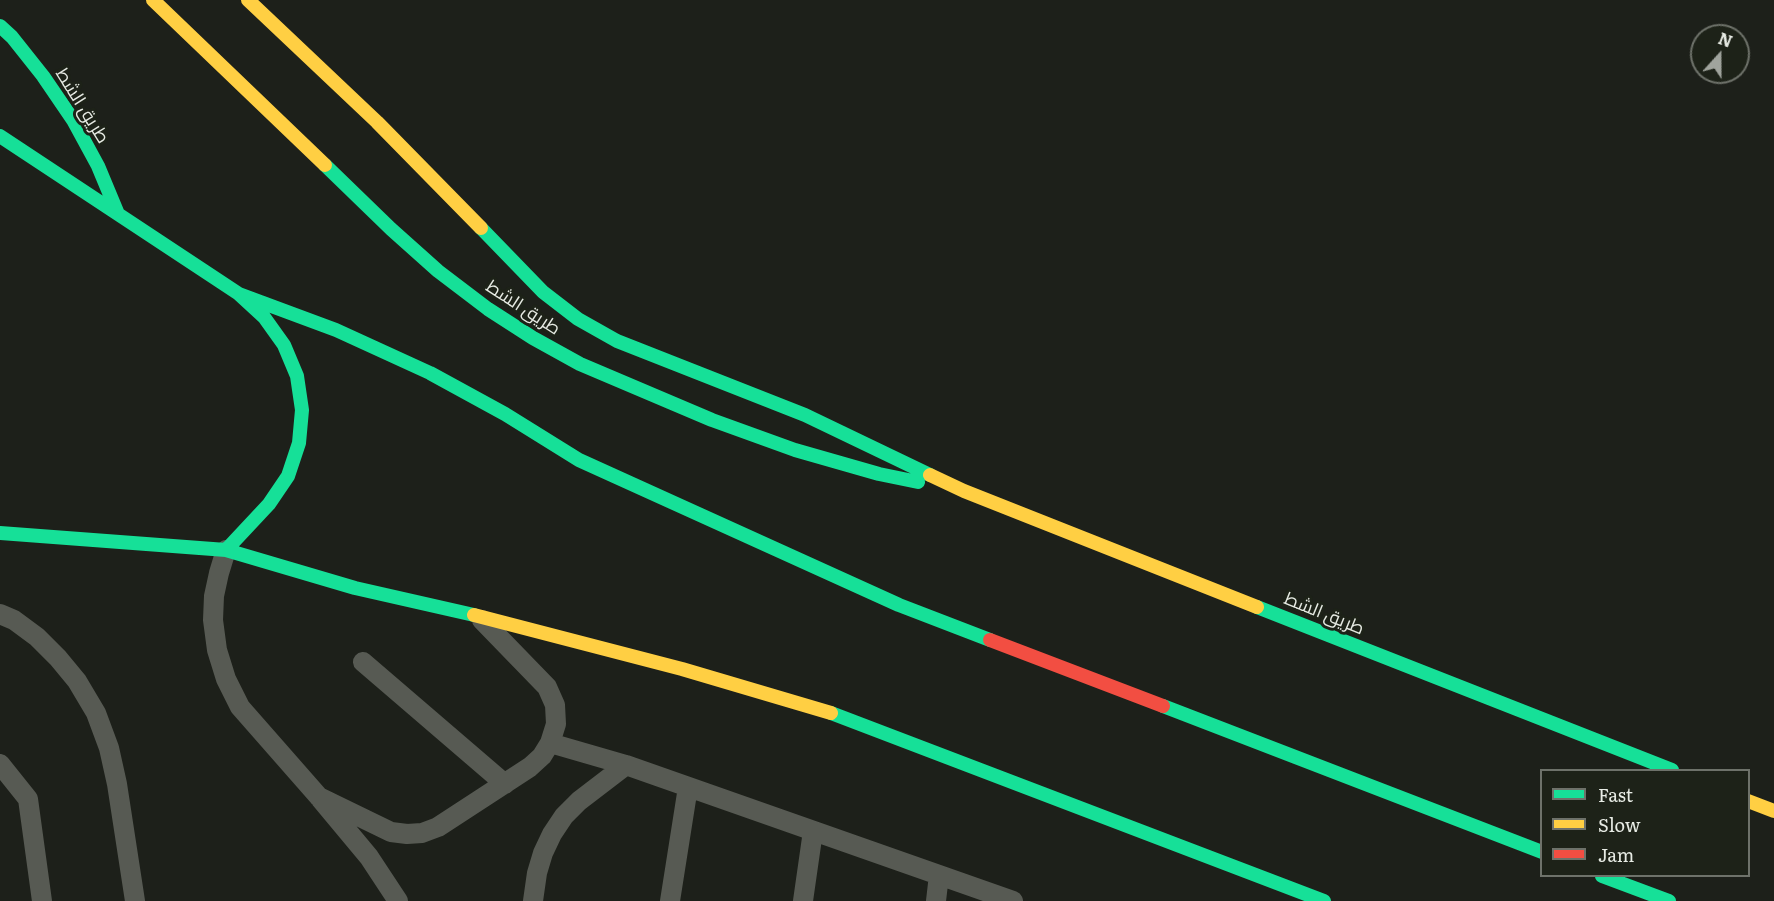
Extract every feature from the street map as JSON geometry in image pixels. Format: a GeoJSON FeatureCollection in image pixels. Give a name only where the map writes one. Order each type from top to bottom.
{"type":"FeatureCollection","features":[{"type":"Feature","properties":{"kind":"main road","name":"طريق الشط"},"geometry":{"type":"LineString","coordinates":[[153,0],[391,229],[438,271],[488,309],[533,338],[580,364],[712,420],[795,450],[869,471],[963,491]]}},
{"type":"Feature","properties":{"kind":"main road","name":"طريق الشط"},"geometry":{"type":"LineString","coordinates":[[248,0],[377,122],[543,292],[578,319],[616,341],[805,415],[963,491],[1667,769]]}},
{"type":"Feature","properties":{"kind":"main road","name":"طريق الشط"},"geometry":{"type":"LineString","coordinates":[[0,26],[44,76],[73,120],[98,166],[118,214]]}},
{"type":"Feature","properties":{"kind":"main road"},"geometry":{"type":"LineString","coordinates":[[0,136],[239,294],[264,317],[284,345],[297,376],[302,410],[299,444],[288,476],[269,504],[226,550]]}},
{"type":"Feature","properties":{"kind":"main road"},"geometry":{"type":"LineString","coordinates":[[239,294],[336,330],[430,373],[505,414],[579,460],[898,605],[1540,851]]}},
{"type":"Feature","properties":{"kind":"main road"},"geometry":{"type":"LineString","coordinates":[[0,533],[226,550],[355,588],[478,616],[682,669],[837,715],[1324,901]]}},
{"type":"Feature","properties":{"kind":"main road"},"geometry":{"type":"LineString","coordinates":[[1750,801],[1774,811]]}},
{"type":"Feature","properties":{"kind":"main road"},"geometry":{"type":"LineString","coordinates":[[1605,877],[1669,901]]}},
{"type":"Feature","properties":{"kind":"lane"},"geometry":{"type":"LineString","coordinates":[[226,550],[214,596],[213,620],[226,679],[240,707],[369,857],[398,901]]}},
{"type":"Feature","properties":{"kind":"lane"},"geometry":{"type":"LineString","coordinates":[[0,614],[14,620],[38,637],[77,681],[96,713],[109,748],[117,784],[135,901]]}},
{"type":"Feature","properties":{"kind":"lane"},"geometry":{"type":"LineString","coordinates":[[319,797],[391,832],[407,834],[422,832],[438,827],[530,767],[542,756],[550,743],[556,724],[555,705],[547,687],[478,616]]}},
{"type":"Feature","properties":{"kind":"lane"},"geometry":{"type":"LineString","coordinates":[[363,662],[505,784]]}},
{"type":"Feature","properties":{"kind":"lane"},"geometry":{"type":"LineString","coordinates":[[550,743],[626,765],[1013,901]]}},
{"type":"Feature","properties":{"kind":"lane"},"geometry":{"type":"LineString","coordinates":[[0,764],[28,799],[42,901]]}},
{"type":"Feature","properties":{"kind":"lane"},"geometry":{"type":"LineString","coordinates":[[533,901],[543,853],[564,816],[579,801],[626,765]]}},
{"type":"Feature","properties":{"kind":"lane"},"geometry":{"type":"LineString","coordinates":[[670,901],[688,788]]}},
{"type":"Feature","properties":{"kind":"lane"},"geometry":{"type":"LineString","coordinates":[[803,901],[813,831]]}},
{"type":"Feature","properties":{"kind":"lane"},"geometry":{"type":"LineString","coordinates":[[936,901],[939,875]]}},
{"type":"Feature","properties":{"kind":"traffic: fast"},"geometry":{"type":"LineString","coordinates":[[0,26],[12,37],[43,76],[73,120],[98,166],[118,214]]}},
{"type":"Feature","properties":{"kind":"traffic: fast"},"geometry":{"type":"LineString","coordinates":[[0,136],[239,294],[264,317],[284,345],[297,376],[302,410],[299,443],[288,476],[269,504],[226,550]]}},
{"type":"Feature","properties":{"kind":"traffic: fast"},"geometry":{"type":"LineString","coordinates":[[325,165],[438,271],[488,309],[533,338],[580,364],[712,420],[795,450],[879,474],[918,482]]}},
{"type":"Feature","properties":{"kind":"traffic: fast"},"geometry":{"type":"LineString","coordinates":[[481,228],[543,292],[578,319],[617,341],[805,415],[930,475]]}},
{"type":"Feature","properties":{"kind":"traffic: fast"},"geometry":{"type":"LineString","coordinates":[[239,294],[336,330],[430,373],[505,414],[579,460],[899,605],[990,640]]}},
{"type":"Feature","properties":{"kind":"traffic: fast"},"geometry":{"type":"LineString","coordinates":[[0,533],[226,550],[355,588],[474,615]]}},
{"type":"Feature","properties":{"kind":"traffic: fast"},"geometry":{"type":"LineString","coordinates":[[1257,607],[1669,769]]}},
{"type":"Feature","properties":{"kind":"traffic: fast"},"geometry":{"type":"LineString","coordinates":[[1163,706],[1540,851]]}},
{"type":"Feature","properties":{"kind":"traffic: fast"},"geometry":{"type":"LineString","coordinates":[[831,713],[1324,901]]}},
{"type":"Feature","properties":{"kind":"traffic: fast"},"geometry":{"type":"LineString","coordinates":[[1605,877],[1669,901]]}},
{"type":"Feature","properties":{"kind":"traffic: slow"},"geometry":{"type":"LineString","coordinates":[[153,0],[325,165]]}},
{"type":"Feature","properties":{"kind":"traffic: slow"},"geometry":{"type":"LineString","coordinates":[[248,0],[377,122],[481,228]]}},
{"type":"Feature","properties":{"kind":"traffic: slow"},"geometry":{"type":"LineString","coordinates":[[930,475],[964,491],[1257,607]]}},
{"type":"Feature","properties":{"kind":"traffic: slow"},"geometry":{"type":"LineString","coordinates":[[474,615],[682,669],[831,713]]}},
{"type":"Feature","properties":{"kind":"traffic: slow"},"geometry":{"type":"LineString","coordinates":[[1750,802],[1774,811]]}},
{"type":"Feature","properties":{"kind":"traffic: jam"},"geometry":{"type":"LineString","coordinates":[[990,640],[1163,706]]}}]}
